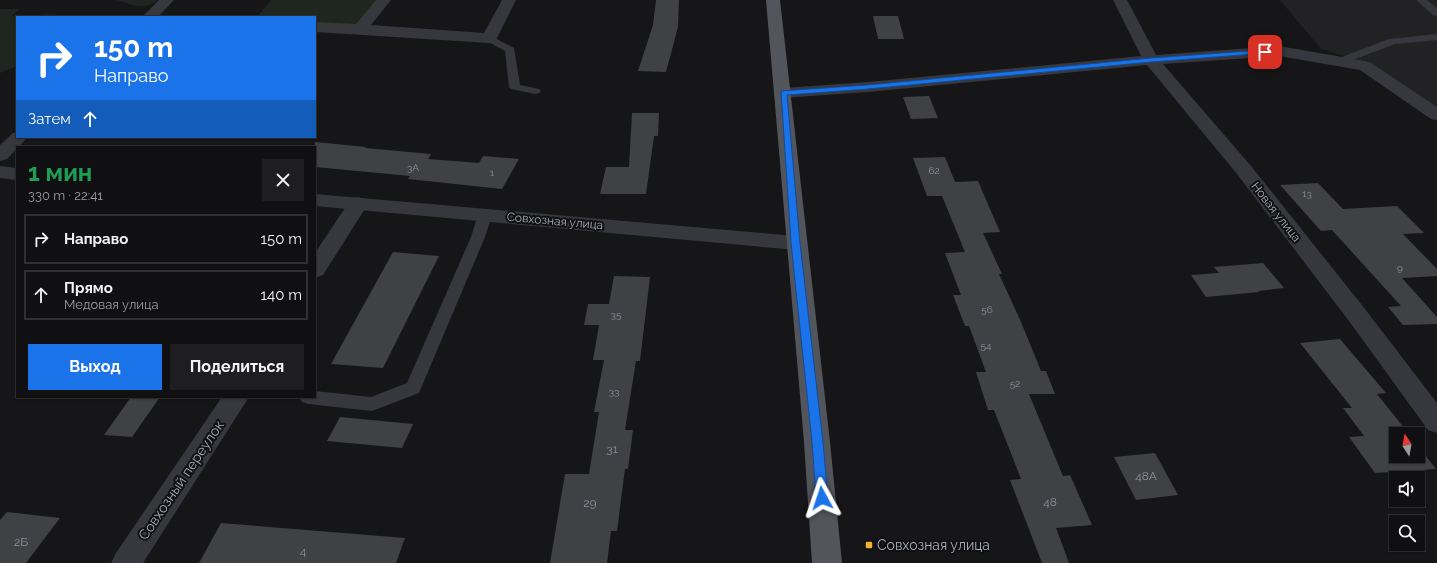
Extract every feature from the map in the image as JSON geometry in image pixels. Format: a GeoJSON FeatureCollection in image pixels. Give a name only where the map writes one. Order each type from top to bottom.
{"type":"FeatureCollection","features":[{"type":"Feature","properties":{"kind":"main road"},"geometry":{"type":"LineString","coordinates":[[773,0],[817,442],[827,563]]}},
{"type":"Feature","properties":{"kind":"street"},"geometry":{"type":"LineString","coordinates":[[150,16],[167,0]]}},
{"type":"Feature","properties":{"kind":"street"},"geometry":{"type":"LineString","coordinates":[[360,29],[384,0]]}},
{"type":"Feature","properties":{"kind":"street"},"geometry":{"type":"LineString","coordinates":[[316,27],[489,38],[509,0]]}},
{"type":"Feature","properties":{"kind":"street","name":"Новая улица"},"geometry":{"type":"LineString","coordinates":[[1120,0],[1151,60],[1244,170],[1357,315],[1437,422]]}},
{"type":"Feature","properties":{"kind":"street"},"geometry":{"type":"LineString","coordinates":[[783,93],[876,86],[1151,60],[1279,51],[1365,66],[1437,115]]}},
{"type":"Feature","properties":{"kind":"street"},"geometry":{"type":"LineString","coordinates":[[0,155],[18,138]]}},
{"type":"Feature","properties":{"kind":"street"},"geometry":{"type":"LineString","coordinates":[[0,172],[16,174]]}},
{"type":"Feature","properties":{"kind":"street","name":"Совхозная улица"},"geometry":{"type":"LineString","coordinates":[[316,200],[796,243]]}},
{"type":"Feature","properties":{"kind":"street"},"geometry":{"type":"LineString","coordinates":[[316,268],[358,204]]}},
{"type":"Feature","properties":{"kind":"street","name":"Совхозный переулок"},"geometry":{"type":"LineString","coordinates":[[126,563],[235,398]]}},
{"type":"Feature","properties":{"kind":"lane"},"geometry":{"type":"LineString","coordinates":[[1421,0],[1437,13]]}},
{"type":"Feature","properties":{"kind":"lane"},"geometry":{"type":"LineString","coordinates":[[1338,62],[1393,41],[1437,37]]}},
{"type":"Feature","properties":{"kind":"lane"},"geometry":{"type":"LineString","coordinates":[[489,38],[510,50],[515,87],[535,91]]}},
{"type":"Feature","properties":{"kind":"lane"},"geometry":{"type":"LineString","coordinates":[[316,398],[372,404],[413,388],[478,237],[485,215]]}},
{"type":"Feature","properties":{"kind":"shaded area"},"geometry":{"type":"Polygon","coordinates":[[[116,0],[157,0],[148,6],[138,6],[116,0]]]}},
{"type":"Feature","properties":{"kind":"shaded area"},"geometry":{"type":"Polygon","coordinates":[[[271,0],[378,0],[356,26],[316,25],[316,16],[258,16],[271,0]]]}},
{"type":"Feature","properties":{"kind":"shaded area"},"geometry":{"type":"Polygon","coordinates":[[[1280,0],[1437,0],[1437,120],[1368,63],[1321,49],[1280,0]]]}},
{"type":"Feature","properties":{"kind":"shaded area"},"geometry":{"type":"Polygon","coordinates":[[[0,9],[20,9],[12,16],[16,16],[16,66],[0,73],[0,9]]]}},
{"type":"Feature","properties":{"kind":"shaded area"},"geometry":{"type":"Polygon","coordinates":[[[45,14],[78,16],[42,16],[45,14]]]}},
{"type":"Feature","properties":{"kind":"building"},"geometry":{"type":"Polygon","coordinates":[[[656,0],[679,0],[678,27],[666,72],[638,71],[653,25],[656,0]]]}},
{"type":"Feature","properties":{"kind":"building"},"geometry":{"type":"Polygon","coordinates":[[[873,16],[898,16],[904,39],[878,39],[873,16]]]}},
{"type":"Feature","properties":{"kind":"building"},"geometry":{"type":"Polygon","coordinates":[[[929,96],[938,118],[911,119],[903,97],[929,96]]]}},
{"type":"Feature","properties":{"kind":"building"},"geometry":{"type":"Polygon","coordinates":[[[632,113],[659,113],[658,136],[654,136],[646,194],[600,194],[606,167],[629,167],[632,113]]]}},
{"type":"Feature","properties":{"kind":"building"},"geometry":{"type":"Polygon","coordinates":[[[315,142],[366,147],[365,148],[431,154],[428,159],[479,163],[483,156],[519,159],[502,189],[408,179],[410,176],[316,167],[315,142]]]}},
{"type":"Feature","properties":{"kind":"building"},"geometry":{"type":"Polygon","coordinates":[[[945,157],[955,182],[978,181],[1000,232],[983,233],[1002,274],[999,274],[1041,371],[1046,371],[1055,394],[1029,394],[1063,476],[1070,475],[1092,525],[1056,528],[1069,563],[1042,563],[1010,480],[1021,479],[994,410],[988,410],[976,372],[986,372],[969,326],[965,326],[953,295],[961,295],[945,253],[965,252],[942,196],[927,196],[913,158],[945,157]]]}},
{"type":"Feature","properties":{"kind":"building"},"geometry":{"type":"Polygon","coordinates":[[[1318,183],[1343,209],[1397,206],[1424,233],[1403,234],[1437,269],[1437,276],[1402,278],[1437,317],[1437,324],[1403,325],[1388,307],[1401,306],[1332,230],[1321,231],[1280,185],[1318,183]]]}},
{"type":"Feature","properties":{"kind":"building"},"geometry":{"type":"Polygon","coordinates":[[[393,252],[439,256],[383,368],[331,364],[393,252]]]}},
{"type":"Feature","properties":{"kind":"building"},"geometry":{"type":"Polygon","coordinates":[[[1263,263],[1284,288],[1206,297],[1191,275],[1219,273],[1214,267],[1263,263]]]}},
{"type":"Feature","properties":{"kind":"building"},"geometry":{"type":"Polygon","coordinates":[[[614,276],[650,277],[640,361],[636,361],[625,430],[633,430],[628,469],[625,469],[617,531],[611,531],[607,563],[550,563],[565,474],[589,474],[599,412],[594,412],[604,360],[593,360],[599,325],[584,325],[588,304],[609,304],[614,276]]]}},
{"type":"Feature","properties":{"kind":"building"},"geometry":{"type":"Polygon","coordinates":[[[1340,339],[1386,393],[1377,394],[1403,427],[1389,427],[1389,463],[1425,463],[1425,455],[1436,469],[1375,473],[1349,437],[1364,436],[1343,408],[1352,408],[1300,343],[1340,339]]]}},
{"type":"Feature","properties":{"kind":"building"},"geometry":{"type":"Polygon","coordinates":[[[130,398],[159,398],[132,437],[104,435],[130,398]]]}},
{"type":"Feature","properties":{"kind":"building"},"geometry":{"type":"Polygon","coordinates":[[[340,417],[413,424],[402,448],[327,441],[340,417]]]}},
{"type":"Feature","properties":{"kind":"building"},"geometry":{"type":"Polygon","coordinates":[[[1155,453],[1178,495],[1136,500],[1114,457],[1155,453]]]}},
{"type":"Feature","properties":{"kind":"building"},"geometry":{"type":"Polygon","coordinates":[[[7,512],[60,518],[26,563],[0,563],[0,520],[7,512]]]}},
{"type":"Feature","properties":{"kind":"building"},"geometry":{"type":"Polygon","coordinates":[[[221,523],[405,538],[396,563],[199,563],[221,523]]]}},
{"type":"Feature","properties":{"kind":"place","name":"Совхозная улица"},"geometry":{"type":"Point","coordinates":[869,545]}},
{"type":"Feature","properties":{"kind":"route"},"geometry":{"type":"LineString","coordinates":[[822,498],[796,243],[783,93],[868,87],[1151,60],[1265,52]]}}]}
